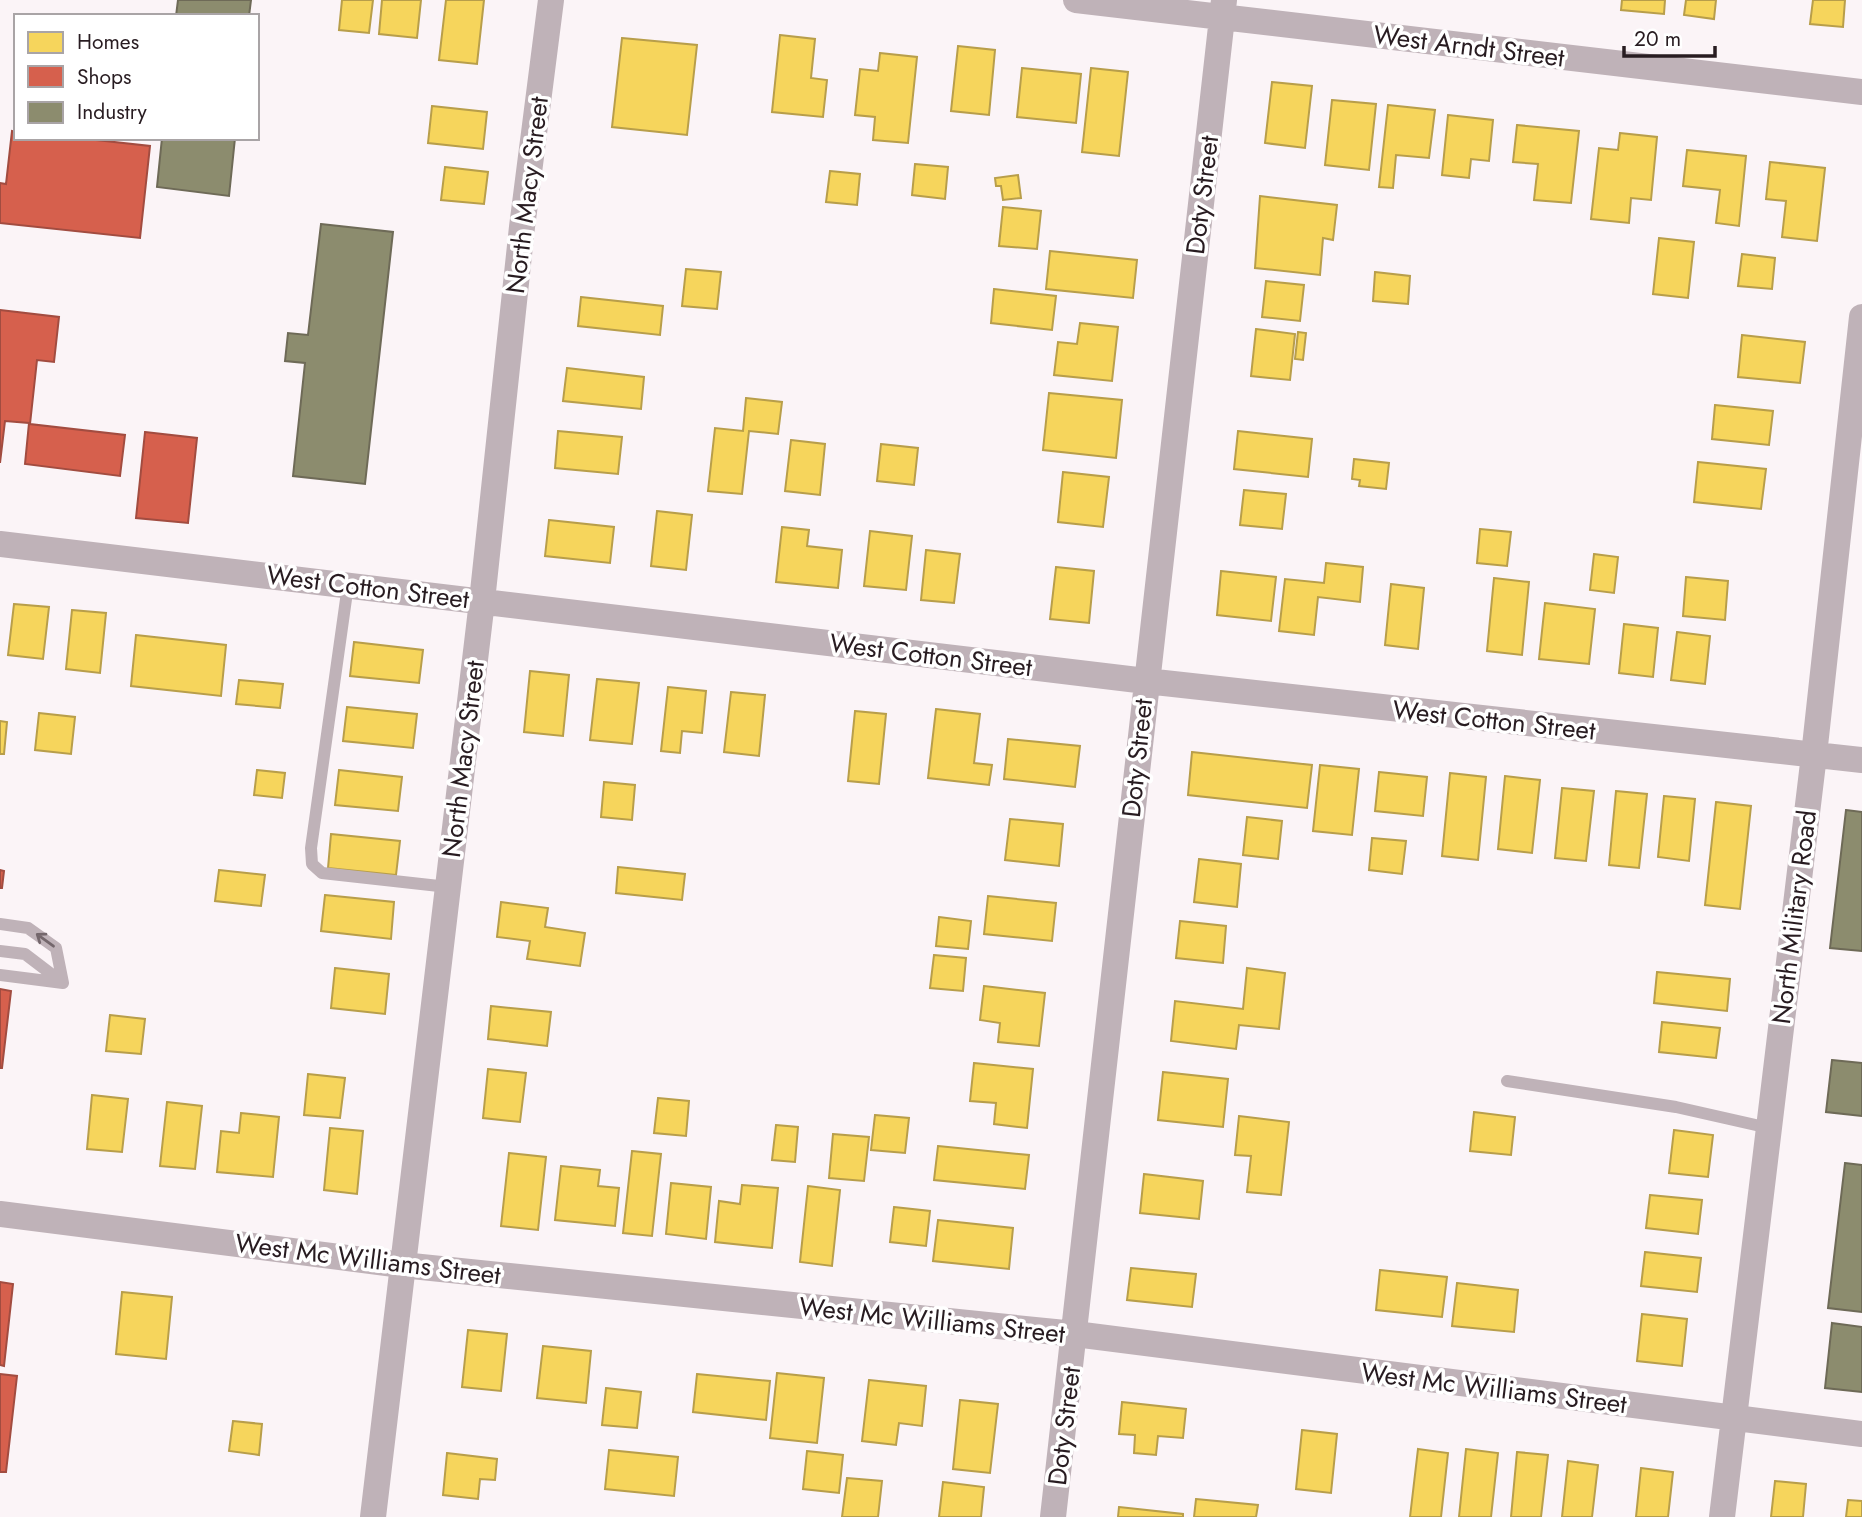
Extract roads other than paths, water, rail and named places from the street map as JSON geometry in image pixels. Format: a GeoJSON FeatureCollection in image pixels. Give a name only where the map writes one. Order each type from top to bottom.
{"type":"FeatureCollection","features":[{"type":"Feature","properties":{"kind":"street","name":"North Macy Street"},"geometry":{"type":"LineString","coordinates":[[373,1517],[482,601],[522,227],[551,0]]}},
{"type":"Feature","properties":{"kind":"street","name":"West Arndt Street"},"geometry":{"type":"LineString","coordinates":[[1076,0],[1223,9],[1862,92]]}},
{"type":"Feature","properties":{"kind":"street","name":"Doty Street"},"geometry":{"type":"LineString","coordinates":[[1053,1517],[1223,9]]}},
{"type":"Feature","properties":{"kind":"street","name":"North Military Road"},"geometry":{"type":"LineString","coordinates":[[1722,1517],[1814,755],[1862,317]]}},
{"type":"Feature","properties":{"kind":"street","name":"West Cotton Street"},"geometry":{"type":"LineString","coordinates":[[0,544],[1146,681],[1862,760]]}},
{"type":"Feature","properties":{"kind":"street","name":"West Mc Williams Street"},"geometry":{"type":"LineString","coordinates":[[0,1214],[402,1265],[1075,1334],[1862,1434]]}},
{"type":"Feature","properties":{"kind":"lane"},"geometry":{"type":"LineString","coordinates":[[348,585],[311,848],[312,864],[322,873],[447,887]]}},
{"type":"Feature","properties":{"kind":"lane"},"geometry":{"type":"LineString","coordinates":[[0,925],[28,928],[56,948],[63,983]]}},
{"type":"Feature","properties":{"kind":"lane"},"geometry":{"type":"LineString","coordinates":[[0,951],[25,954],[63,983]]}},
{"type":"Feature","properties":{"kind":"lane"},"geometry":{"type":"LineString","coordinates":[[0,975],[63,983]]}},
{"type":"Feature","properties":{"kind":"lane"},"geometry":{"type":"LineString","coordinates":[[1507,1081],[1676,1107],[1769,1128]]}}]}
